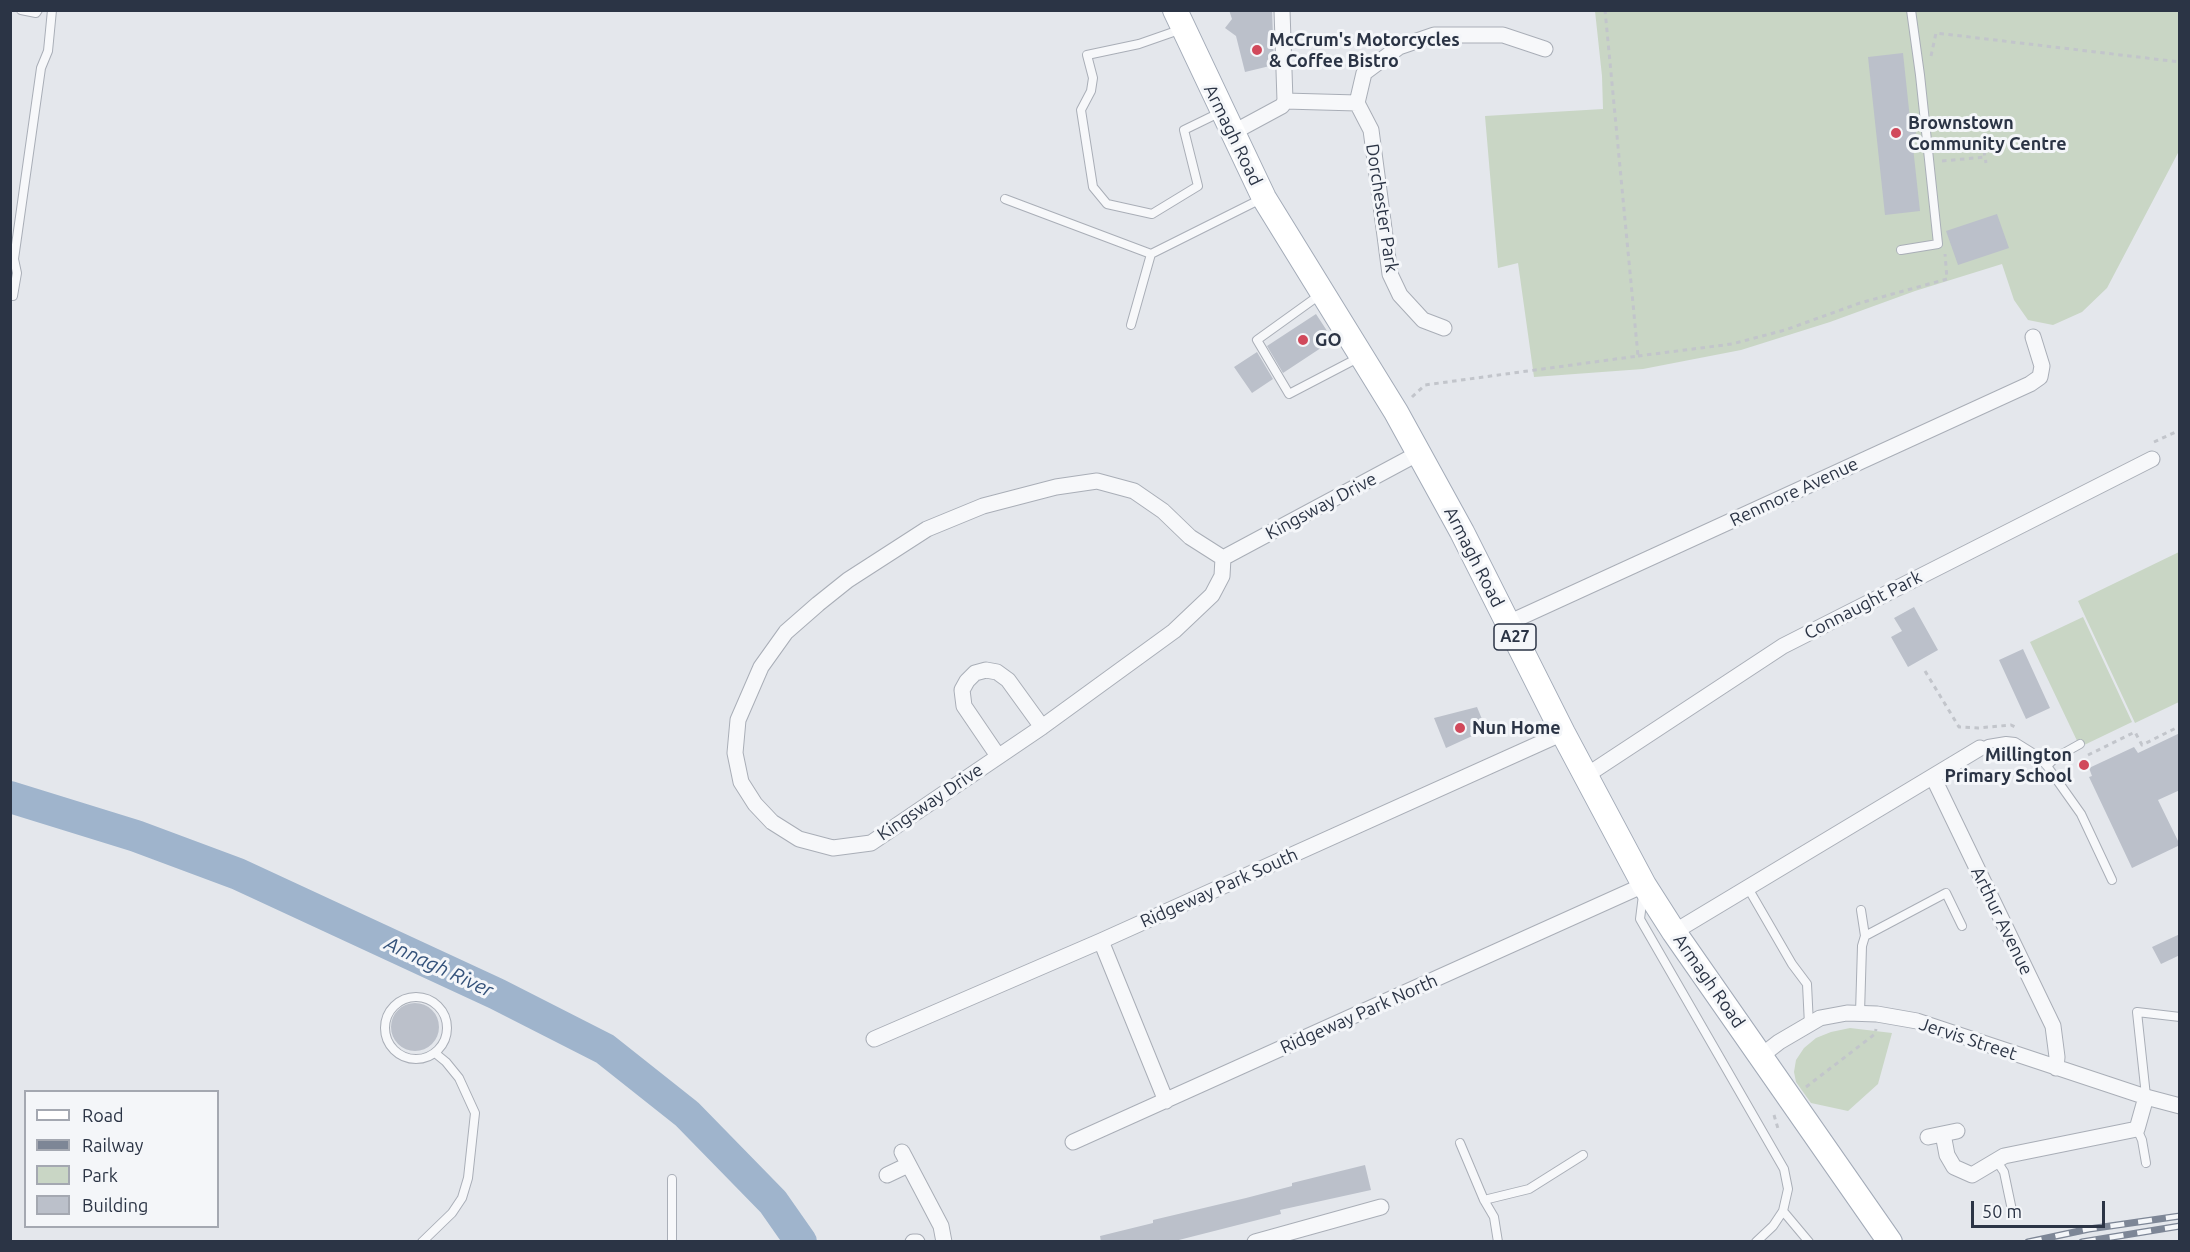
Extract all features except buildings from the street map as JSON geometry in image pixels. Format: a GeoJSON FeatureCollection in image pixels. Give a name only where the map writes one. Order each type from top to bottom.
{"type":"FeatureCollection","features":[{"type":"Feature","properties":{"kind":"main road","name":"Armagh Road"},"geometry":{"type":"LineString","coordinates":[[1179,19],[1264,198],[1419,453],[1644,885],[1674,932],[1890,1242]]}},
{"type":"Feature","properties":{"kind":"street"},"geometry":{"type":"LineString","coordinates":[[1227,122],[1282,106],[1285,100],[1282,10]]}},
{"type":"Feature","properties":{"kind":"street"},"geometry":{"type":"LineString","coordinates":[[1285,100],[1357,103],[1364,73],[1399,47],[1434,34],[1503,34],[1545,50]]}},
{"type":"Feature","properties":{"kind":"street","name":"Dorchester Park"},"geometry":{"type":"LineString","coordinates":[[1357,103],[1371,130],[1390,274],[1400,295],[1423,320],[1444,328]]}},
{"type":"Feature","properties":{"kind":"street","name":"Renmore Avenue"},"geometry":{"type":"LineString","coordinates":[[1508,623],[2030,384],[2040,377],[2042,366],[2033,337]]}},
{"type":"Feature","properties":{"kind":"street","name":"Kingsway Drive"},"geometry":{"type":"LineString","coordinates":[[1223,558],[1419,453]]}},
{"type":"Feature","properties":{"kind":"street","name":"Connaught Park"},"geometry":{"type":"LineString","coordinates":[[1587,775],[1783,646],[2152,459]]}},
{"type":"Feature","properties":{"kind":"street","name":"Kingsway Drive"},"geometry":{"type":"LineString","coordinates":[[1097,481],[1134,491],[1163,511],[1190,537],[1223,558],[1222,576],[1212,595],[1174,631],[1042,727],[871,843],[833,848],[799,839],[772,822],[755,804],[741,782],[735,753],[738,720],[761,667],[786,632],[848,580],[927,529],[983,506],[1056,487],[1097,481]]}},
{"type":"Feature","properties":{"kind":"street"},"geometry":{"type":"LineString","coordinates":[[998,756],[964,706],[962,690],[975,673],[986,670],[997,672],[1008,680],[1042,727]]}},
{"type":"Feature","properties":{"kind":"street","name":"Ridgeway Park South"},"geometry":{"type":"LineString","coordinates":[[874,1039],[1101,941],[1563,733]]}},
{"type":"Feature","properties":{"kind":"street"},"geometry":{"type":"LineString","coordinates":[[1674,932],[1980,748]]}},
{"type":"Feature","properties":{"kind":"street","name":"Arthur Avenue"},"geometry":{"type":"LineString","coordinates":[[1933,777],[2053,1026],[2056,1068]]}},
{"type":"Feature","properties":{"kind":"street","name":"Ridgeway Park North"},"geometry":{"type":"LineString","coordinates":[[1073,1142],[1644,885]]}},
{"type":"Feature","properties":{"kind":"street"},"geometry":{"type":"LineString","coordinates":[[1101,941],[1166,1101]]}},
{"type":"Feature","properties":{"kind":"street","name":"Jervis Street"},"geometry":{"type":"LineString","coordinates":[[1761,1056],[1779,1042],[1820,1018],[1847,1013],[1877,1014],[1917,1021],[2056,1068],[2180,1106]]}},
{"type":"Feature","properties":{"kind":"street"},"geometry":{"type":"LineString","coordinates":[[1943,1134],[1947,1155],[1954,1167],[1972,1175],[2004,1156],[2137,1129],[2146,1097]]}},
{"type":"Feature","properties":{"kind":"street"},"geometry":{"type":"LineString","coordinates":[[887,1174],[905,1159],[941,1227],[944,1242]]}},
{"type":"Feature","properties":{"kind":"street"},"geometry":{"type":"LineString","coordinates":[[1256,1242],[1311,1234],[1381,1207]]}},
{"type":"Feature","properties":{"kind":"lane"},"geometry":{"type":"LineString","coordinates":[[10,296],[14,296],[17,273],[14,259],[41,68],[48,51],[52,13],[21,10]]}},
{"type":"Feature","properties":{"kind":"lane"},"geometry":{"type":"LineString","coordinates":[[1901,250],[1938,244],[1911,10]]}},
{"type":"Feature","properties":{"kind":"lane"},"geometry":{"type":"LineString","coordinates":[[1179,19],[1139,44],[1087,55],[1093,78],[1091,91],[1081,110],[1093,187],[1107,204],[1152,214],[1198,186],[1184,130],[1227,122]]}},
{"type":"Feature","properties":{"kind":"lane"},"geometry":{"type":"LineString","coordinates":[[1131,325],[1151,255],[1264,198]]}},
{"type":"Feature","properties":{"kind":"lane"},"geometry":{"type":"LineString","coordinates":[[1005,199],[1151,255]]}},
{"type":"Feature","properties":{"kind":"lane"},"geometry":{"type":"LineString","coordinates":[[1322,293],[1257,340],[1289,394],[1362,356]]}},
{"type":"Feature","properties":{"kind":"lane"},"geometry":{"type":"LineString","coordinates":[[1980,748],[1988,744],[2015,742],[2039,758],[2081,814],[2112,880]]}},
{"type":"Feature","properties":{"kind":"lane"},"geometry":{"type":"LineString","coordinates":[[2047,766],[2055,758],[2080,744]]}},
{"type":"Feature","properties":{"kind":"lane"},"geometry":{"type":"LineString","coordinates":[[1644,885],[1640,919],[1784,1169],[1788,1189],[1783,1210],[1773,1226],[1756,1242]]}},
{"type":"Feature","properties":{"kind":"lane"},"geometry":{"type":"LineString","coordinates":[[1748,888],[1791,964],[1807,984],[1809,1025]]}},
{"type":"Feature","properties":{"kind":"lane"},"geometry":{"type":"LineString","coordinates":[[1865,936],[1946,893],[1962,926]]}},
{"type":"Feature","properties":{"kind":"lane"},"geometry":{"type":"LineString","coordinates":[[1860,1013],[1862,946],[1865,936],[1861,910]]}},
{"type":"Feature","properties":{"kind":"lane"},"geometry":{"type":"LineString","coordinates":[[412,996],[422,997],[440,1006],[445,1015],[447,1035],[443,1045],[435,1053],[426,1058],[415,1059],[395,1052],[389,1044],[385,1034],[385,1023],[388,1013],[402,999],[412,996]]}},
{"type":"Feature","properties":{"kind":"lane"},"geometry":{"type":"LineString","coordinates":[[2146,1097],[2137,1012],[2180,1017]]}},
{"type":"Feature","properties":{"kind":"lane"},"geometry":{"type":"LineString","coordinates":[[422,1242],[452,1213],[462,1198],[468,1178],[475,1113],[459,1078],[435,1053]]}},
{"type":"Feature","properties":{"kind":"lane"},"geometry":{"type":"LineString","coordinates":[[2137,1129],[2142,1140],[2146,1163]]}},
{"type":"Feature","properties":{"kind":"lane"},"geometry":{"type":"LineString","coordinates":[[1460,1143],[1484,1200],[1494,1217],[1498,1242]]}},
{"type":"Feature","properties":{"kind":"lane"},"geometry":{"type":"LineString","coordinates":[[1484,1200],[1528,1189],[1583,1155]]}},
{"type":"Feature","properties":{"kind":"lane"},"geometry":{"type":"LineString","coordinates":[[1996,1160],[2004,1172],[2013,1215]]}},
{"type":"Feature","properties":{"kind":"lane"},"geometry":{"type":"LineString","coordinates":[[672,1179],[672,1242]]}},
{"type":"Feature","properties":{"kind":"lane"},"geometry":{"type":"LineString","coordinates":[[1783,1210],[1809,1242]]}},
{"type":"Feature","properties":{"kind":"path"},"geometry":{"type":"LineString","coordinates":[[1605,10],[1638,356]]}},
{"type":"Feature","properties":{"kind":"path"},"geometry":{"type":"LineString","coordinates":[[1930,64],[1936,33],[2180,62]]}},
{"type":"Feature","properties":{"kind":"path"},"geometry":{"type":"LineString","coordinates":[[1984,151],[1986,163]]}},
{"type":"Feature","properties":{"kind":"path"},"geometry":{"type":"LineString","coordinates":[[1939,162],[1985,158]]}},
{"type":"Feature","properties":{"kind":"path"},"geometry":{"type":"LineString","coordinates":[[1396,412],[1425,385],[1732,344],[1785,330],[1860,303],[1947,279],[1945,247],[1938,244]]}},
{"type":"Feature","properties":{"kind":"path"},"geometry":{"type":"LineString","coordinates":[[2152,459],[2153,443],[2180,430]]}},
{"type":"Feature","properties":{"kind":"path"},"geometry":{"type":"LineString","coordinates":[[1925,671],[1959,727],[2010,726],[2019,729]]}},
{"type":"Feature","properties":{"kind":"path"},"geometry":{"type":"LineString","coordinates":[[2084,756],[2135,732],[2142,745],[2180,726]]}},
{"type":"Feature","properties":{"kind":"path"},"geometry":{"type":"LineString","coordinates":[[1791,1099],[1875,1034],[1877,1014]]}},
{"type":"Feature","properties":{"kind":"green space"},"geometry":{"type":"Polygon","coordinates":[[[1595,11],[2179,11],[2179,151],[2107,288],[2082,312],[2053,325],[2028,320],[2014,300],[2002,264],[1741,350],[1643,369],[1534,377],[1518,263],[1498,268],[1485,116],[1603,109],[1595,11]]]}},
{"type":"Feature","properties":{"kind":"green space"},"geometry":{"type":"Polygon","coordinates":[[[2179,552],[2179,702],[2135,723],[2078,601],[2179,552]]]}},
{"type":"Feature","properties":{"kind":"green space"},"geometry":{"type":"Polygon","coordinates":[[[2083,617],[2132,722],[2080,747],[2030,642],[2083,617]]]}},
{"type":"Feature","properties":{"kind":"green space"},"geometry":{"type":"Polygon","coordinates":[[[1850,1028],[1892,1033],[1878,1084],[1848,1111],[1811,1103],[1796,1082],[1794,1072],[1796,1060],[1804,1048],[1816,1038],[1850,1028]]]}},
{"type":"Feature","properties":{"kind":"waterway","name":"Annagh River"},"geometry":{"type":"LineString","coordinates":[[10,797],[136,836],[238,874],[497,994],[605,1049],[687,1114],[773,1202],[801,1242]]}},
{"type":"Feature","properties":{"kind":"railway"},"geometry":{"type":"LineString","coordinates":[[2028,1242],[2089,1229],[2180,1216]]}},
{"type":"Feature","properties":{"kind":"railway"},"geometry":{"type":"LineString","coordinates":[[2082,1242],[2180,1226]]}},
{"type":"Feature","properties":{"kind":"place","name":"McCrum's Motorcycles & Coffee Bistro"},"geometry":{"type":"Point","coordinates":[1257,50]}},
{"type":"Feature","properties":{"kind":"place","name":"Brownstown Community Centre"},"geometry":{"type":"Point","coordinates":[1896,133]}},
{"type":"Feature","properties":{"kind":"place","name":"GO"},"geometry":{"type":"Point","coordinates":[1303,340]}},
{"type":"Feature","properties":{"kind":"place","name":"Nun Home"},"geometry":{"type":"Point","coordinates":[1460,728]}},
{"type":"Feature","properties":{"kind":"place","name":"Millington Primary School"},"geometry":{"type":"Point","coordinates":[2084,765]}}]}
